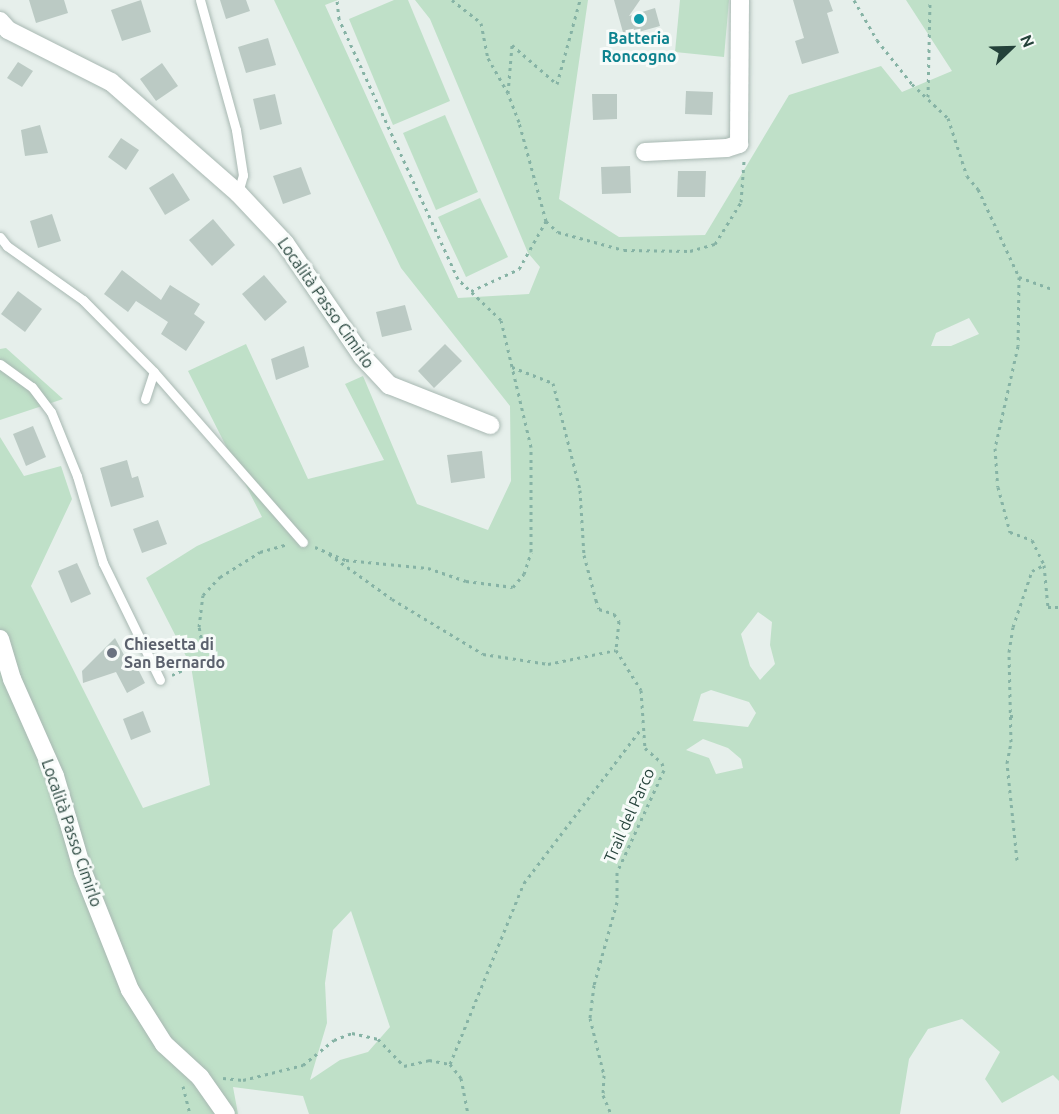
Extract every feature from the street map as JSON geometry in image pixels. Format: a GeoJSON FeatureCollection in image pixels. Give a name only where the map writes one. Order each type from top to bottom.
{"type":"FeatureCollection","features":[{"type":"Feature","properties":{"kind":"street"},"geometry":{"type":"LineString","coordinates":[[645,152],[734,147],[742,138],[740,0]]}},
{"type":"Feature","properties":{"kind":"street","name":"Località Passo Cimirlo"},"geometry":{"type":"LineString","coordinates":[[0,21],[8,30],[111,82],[238,193],[285,243],[366,362],[389,385],[490,425]]}},
{"type":"Feature","properties":{"kind":"street","name":"Località Passo Cimirlo"},"geometry":{"type":"LineString","coordinates":[[0,639],[12,679],[55,776],[83,872],[130,990],[164,1044],[200,1077],[226,1114]]}},
{"type":"Feature","properties":{"kind":"lane"},"geometry":{"type":"LineString","coordinates":[[200,0],[236,129],[243,175],[238,193]]}},
{"type":"Feature","properties":{"kind":"lane"},"geometry":{"type":"LineString","coordinates":[[0,237],[7,246],[83,300],[154,372],[303,542]]}},
{"type":"Feature","properties":{"kind":"lane"},"geometry":{"type":"LineString","coordinates":[[0,364],[32,387],[51,412],[77,476],[103,563],[160,680]]}},
{"type":"Feature","properties":{"kind":"lane"},"geometry":{"type":"LineString","coordinates":[[145,399],[154,372]]}},
{"type":"Feature","properties":{"kind":"path"},"geometry":{"type":"LineString","coordinates":[[160,680],[205,660],[199,627],[203,595],[220,577],[260,552],[303,542],[346,560],[428,568],[466,581],[513,587],[524,574],[531,552],[531,447],[501,320],[458,279],[339,19],[336,0]]}},
{"type":"Feature","properties":{"kind":"path"},"geometry":{"type":"LineString","coordinates":[[452,0],[481,23],[488,58],[508,93],[519,122],[546,221],[558,232],[624,250],[690,251],[715,244],[741,202],[746,173],[742,138]]}},
{"type":"Feature","properties":{"kind":"path"},"geometry":{"type":"LineString","coordinates":[[508,93],[512,45],[557,84],[580,0]]}},
{"type":"Feature","properties":{"kind":"path"},"geometry":{"type":"LineString","coordinates":[[854,0],[876,40],[912,84],[948,118],[967,176],[978,189],[1019,277],[1017,346],[995,448],[998,487],[1010,531],[1032,540],[1044,565],[1048,607],[1059,607]]}},
{"type":"Feature","properties":{"kind":"path"},"geometry":{"type":"LineString","coordinates":[[928,97],[930,0]]}},
{"type":"Feature","properties":{"kind":"path"},"geometry":{"type":"LineString","coordinates":[[471,291],[519,269],[546,221]]}},
{"type":"Feature","properties":{"kind":"path"},"geometry":{"type":"LineString","coordinates":[[1019,277],[1054,290]]}},
{"type":"Feature","properties":{"kind":"path"},"geometry":{"type":"LineString","coordinates":[[323,549],[392,599],[483,654],[548,664],[616,650],[619,621],[614,614],[599,609],[584,555],[580,490],[554,383],[512,368]]}},
{"type":"Feature","properties":{"kind":"path"},"geometry":{"type":"LineString","coordinates":[[1017,860],[1007,763],[1013,627],[1032,571],[1044,565]]}},
{"type":"Feature","properties":{"kind":"path","name":"Trail del Parco"},"geometry":{"type":"LineString","coordinates":[[611,1114],[603,1095],[604,1075],[591,1018],[602,948],[617,902],[617,872],[664,770],[663,763],[645,748],[641,690],[616,650]]}},
{"type":"Feature","properties":{"kind":"path"},"geometry":{"type":"LineString","coordinates":[[1010,716],[1017,716]]}},
{"type":"Feature","properties":{"kind":"path"},"geometry":{"type":"LineString","coordinates":[[450,1064],[524,883],[642,728]]}},
{"type":"Feature","properties":{"kind":"path"},"geometry":{"type":"LineString","coordinates":[[200,1077],[243,1080],[303,1065],[334,1040],[352,1033],[378,1039],[404,1066],[429,1060],[450,1064],[461,1078],[468,1114]]}},
{"type":"Feature","properties":{"kind":"green space"},"geometry":{"type":"Polygon","coordinates":[[[274,0],[338,0],[325,5],[458,298],[529,294],[540,267],[528,253],[430,19],[415,0],[588,0],[559,199],[619,237],[705,235],[789,95],[881,66],[902,92],[952,71],[906,0],[1059,0],[1059,1081],[1053,1075],[1002,1103],[985,1079],[1000,1052],[962,1019],[928,1029],[909,1059],[900,1114],[309,1114],[303,1096],[233,1087],[238,1114],[0,1114],[0,437],[24,476],[61,466],[72,499],[31,586],[143,808],[210,785],[191,666],[146,578],[197,546],[262,517],[188,371],[246,344],[308,479],[384,460],[345,384],[363,376],[417,504],[488,530],[511,481],[510,406],[401,268],[274,0]],[[969,318],[936,333],[931,346],[951,346],[979,334],[969,318]],[[758,612],[741,634],[750,666],[760,680],[775,664],[770,645],[772,622],[758,612]],[[711,690],[701,694],[693,721],[748,727],[756,713],[749,702],[711,690]],[[703,739],[686,750],[709,758],[716,774],[743,768],[741,759],[728,748],[703,739]],[[351,911],[333,930],[325,983],[327,1023],[310,1080],[340,1060],[368,1052],[390,1027],[351,911]]]}},
{"type":"Feature","properties":{"kind":"green space"},"geometry":{"type":"Polygon","coordinates":[[[394,0],[408,0],[450,101],[393,125],[349,19],[394,0]]]}},
{"type":"Feature","properties":{"kind":"green space"},"geometry":{"type":"Polygon","coordinates":[[[680,0],[729,0],[724,57],[675,52],[680,0]]]}},
{"type":"Feature","properties":{"kind":"green space"},"geometry":{"type":"Polygon","coordinates":[[[445,115],[478,192],[436,210],[403,133],[445,115]]]}},
{"type":"Feature","properties":{"kind":"green space"},"geometry":{"type":"Polygon","coordinates":[[[480,198],[508,257],[466,277],[438,217],[480,198]]]}},
{"type":"Feature","properties":{"kind":"green space"},"geometry":{"type":"Polygon","coordinates":[[[6,348],[63,399],[0,420],[0,349],[6,348]]]}},
{"type":"Feature","properties":{"kind":"building"},"geometry":{"type":"Polygon","coordinates":[[[29,0],[64,0],[68,13],[36,23],[29,0]]]}},
{"type":"Feature","properties":{"kind":"building"},"geometry":{"type":"Polygon","coordinates":[[[141,0],[151,32],[122,41],[111,10],[141,0]]]}},
{"type":"Feature","properties":{"kind":"building"},"geometry":{"type":"Polygon","coordinates":[[[220,0],[246,0],[250,11],[226,19],[220,0]]]}},
{"type":"Feature","properties":{"kind":"building","name":"Batteria Roncogno"},"geometry":{"type":"Polygon","coordinates":[[[614,0],[640,0],[629,16],[655,8],[660,26],[624,36],[614,0]]]}},
{"type":"Feature","properties":{"kind":"building"},"geometry":{"type":"Polygon","coordinates":[[[793,0],[829,0],[833,11],[827,13],[839,53],[802,64],[795,41],[804,38],[793,0]]]}},
{"type":"Feature","properties":{"kind":"building"},"geometry":{"type":"Polygon","coordinates":[[[268,38],[276,65],[246,73],[238,47],[268,38]]]}},
{"type":"Feature","properties":{"kind":"building"},"geometry":{"type":"Polygon","coordinates":[[[18,62],[33,71],[22,87],[7,78],[18,62]]]}},
{"type":"Feature","properties":{"kind":"building"},"geometry":{"type":"Polygon","coordinates":[[[162,63],[178,86],[156,101],[140,79],[162,63]]]}},
{"type":"Feature","properties":{"kind":"building"},"geometry":{"type":"Polygon","coordinates":[[[686,91],[713,92],[712,115],[685,114],[686,91]]]}},
{"type":"Feature","properties":{"kind":"building"},"geometry":{"type":"Polygon","coordinates":[[[275,94],[282,124],[260,130],[253,99],[275,94]]]}},
{"type":"Feature","properties":{"kind":"building"},"geometry":{"type":"Polygon","coordinates":[[[592,94],[617,94],[617,119],[593,120],[592,94]]]}},
{"type":"Feature","properties":{"kind":"building"},"geometry":{"type":"Polygon","coordinates":[[[40,125],[48,153],[25,156],[21,130],[40,125]]]}},
{"type":"Feature","properties":{"kind":"building"},"geometry":{"type":"Polygon","coordinates":[[[121,138],[139,150],[126,170],[108,157],[121,138]]]}},
{"type":"Feature","properties":{"kind":"building"},"geometry":{"type":"Polygon","coordinates":[[[630,166],[631,193],[602,194],[601,167],[630,166]]]}},
{"type":"Feature","properties":{"kind":"building"},"geometry":{"type":"Polygon","coordinates":[[[301,167],[311,194],[283,204],[273,176],[301,167]]]}},
{"type":"Feature","properties":{"kind":"building"},"geometry":{"type":"Polygon","coordinates":[[[678,171],[706,171],[705,197],[677,197],[678,171]]]}},
{"type":"Feature","properties":{"kind":"building"},"geometry":{"type":"Polygon","coordinates":[[[173,173],[190,200],[165,215],[149,188],[173,173]]]}},
{"type":"Feature","properties":{"kind":"building"},"geometry":{"type":"Polygon","coordinates":[[[52,214],[61,241],[38,248],[30,221],[52,214]]]}},
{"type":"Feature","properties":{"kind":"building"},"geometry":{"type":"Polygon","coordinates":[[[213,219],[235,245],[212,266],[189,240],[213,219]]]}},
{"type":"Feature","properties":{"kind":"building"},"geometry":{"type":"Polygon","coordinates":[[[122,270],[161,300],[170,285],[200,304],[194,314],[205,322],[186,351],[161,334],[168,322],[136,301],[128,312],[104,294],[122,270]]]}},
{"type":"Feature","properties":{"kind":"building"},"geometry":{"type":"Polygon","coordinates":[[[264,275],[287,302],[265,321],[242,294],[264,275]]]}},
{"type":"Feature","properties":{"kind":"building"},"geometry":{"type":"Polygon","coordinates":[[[18,291],[42,309],[25,332],[1,314],[18,291]]]}},
{"type":"Feature","properties":{"kind":"building"},"geometry":{"type":"Polygon","coordinates":[[[405,305],[412,330],[382,337],[376,312],[405,305]]]}},
{"type":"Feature","properties":{"kind":"building"},"geometry":{"type":"Polygon","coordinates":[[[445,344],[462,361],[434,388],[418,371],[445,344]]]}},
{"type":"Feature","properties":{"kind":"building"},"geometry":{"type":"Polygon","coordinates":[[[304,346],[309,367],[276,380],[271,359],[304,346]]]}},
{"type":"Feature","properties":{"kind":"building"},"geometry":{"type":"Polygon","coordinates":[[[33,426],[46,457],[26,466],[13,434],[33,426]]]}},
{"type":"Feature","properties":{"kind":"building"},"geometry":{"type":"Polygon","coordinates":[[[482,451],[485,478],[451,483],[447,455],[482,451]]]}},
{"type":"Feature","properties":{"kind":"building"},"geometry":{"type":"Polygon","coordinates":[[[127,460],[132,478],[138,476],[144,497],[111,507],[100,468],[127,460]]]}},
{"type":"Feature","properties":{"kind":"building"},"geometry":{"type":"Polygon","coordinates":[[[158,520],[167,544],[142,553],[133,529],[158,520]]]}},
{"type":"Feature","properties":{"kind":"building"},"geometry":{"type":"Polygon","coordinates":[[[77,563],[91,594],[71,603],[58,571],[77,563]]]}},
{"type":"Feature","properties":{"kind":"building","name":"Chiesetta di San Bernardo"},"geometry":{"type":"Polygon","coordinates":[[[115,638],[132,670],[137,667],[145,683],[127,693],[116,672],[83,683],[82,671],[115,638]]]}},
{"type":"Feature","properties":{"kind":"building"},"geometry":{"type":"Polygon","coordinates":[[[143,711],[151,732],[131,740],[123,719],[143,711]]]}},
{"type":"Feature","properties":{"kind":"place","name":"Batteria Roncogno"},"geometry":{"type":"Point","coordinates":[639,19]}},
{"type":"Feature","properties":{"kind":"place","name":"Chiesetta di San Bernardo"},"geometry":{"type":"Point","coordinates":[112,653]}}]}
